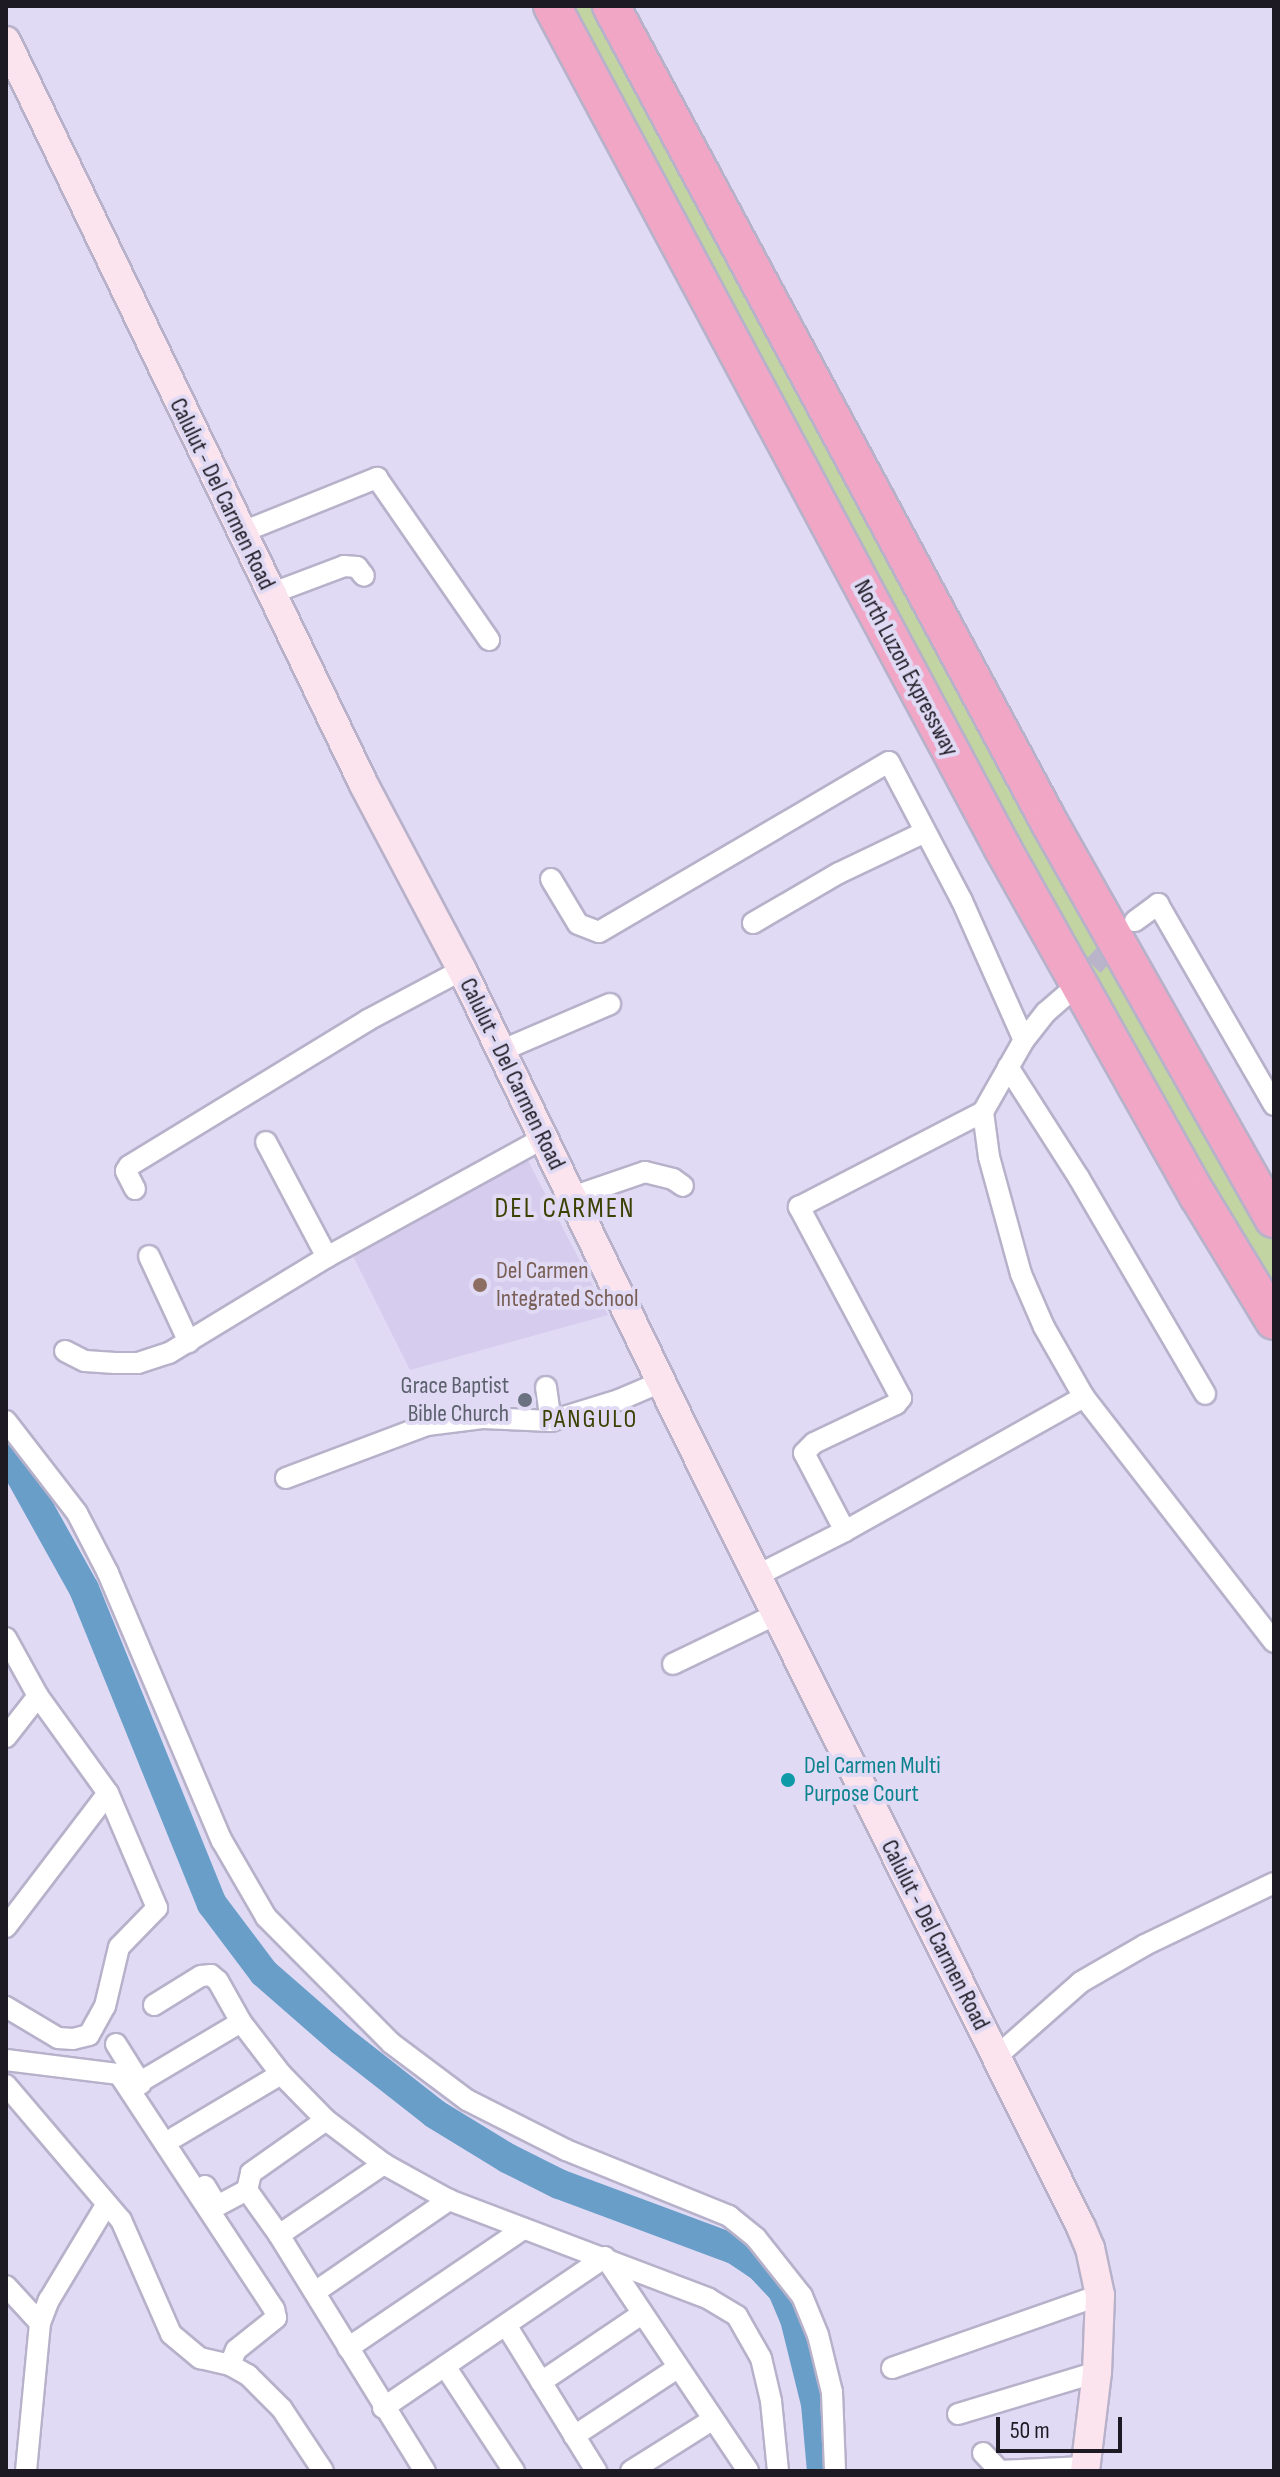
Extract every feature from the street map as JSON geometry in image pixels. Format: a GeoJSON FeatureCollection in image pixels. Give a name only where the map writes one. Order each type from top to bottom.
{"type":"FeatureCollection","features":[{"type":"Feature","properties":{"kind":"highway","name":"North Luzon Expressway"},"geometry":{"type":"LineString","coordinates":[[552,6],[1010,862],[1198,1196],[1274,1321]]}},
{"type":"Feature","properties":{"kind":"highway"},"geometry":{"type":"LineString","coordinates":[[611,6],[1049,822],[1274,1219]]}},
{"type":"Feature","properties":{"kind":"main road","name":"Calulut - Del Carmen Road"},"geometry":{"type":"LineString","coordinates":[[6,41],[240,533],[364,785],[462,970],[498,1052],[1081,2227],[1090,2248],[1100,2295],[1097,2372],[1085,2469]]}},
{"type":"Feature","properties":{"kind":"street"},"geometry":{"type":"LineString","coordinates":[[240,533],[377,478],[489,640]]}},
{"type":"Feature","properties":{"kind":"street"},"geometry":{"type":"LineString","coordinates":[[270,594],[344,566],[357,567],[364,576]]}},
{"type":"Feature","properties":{"kind":"street"},"geometry":{"type":"LineString","coordinates":[[551,879],[578,924],[599,932],[889,762],[962,901],[1024,1040]]}},
{"type":"Feature","properties":{"kind":"street"},"geometry":{"type":"LineString","coordinates":[[753,923],[839,873],[925,832]]}},
{"type":"Feature","properties":{"kind":"street"},"geometry":{"type":"LineString","coordinates":[[1135,921],[1158,904],[1274,1105]]}},
{"type":"Feature","properties":{"kind":"street"},"geometry":{"type":"LineString","coordinates":[[135,1189],[126,1171],[129,1166],[368,1020],[462,970]]}},
{"type":"Feature","properties":{"kind":"street"},"geometry":{"type":"LineString","coordinates":[[845,1531],[804,1453],[814,1443],[896,1404],[901,1398],[799,1207],[983,1112],[1024,1040],[1046,1012],[1067,994]]}},
{"type":"Feature","properties":{"kind":"street"},"geometry":{"type":"LineString","coordinates":[[498,1052],[610,1004]]}},
{"type":"Feature","properties":{"kind":"street"},"geometry":{"type":"LineString","coordinates":[[1008,1067],[1079,1178],[1205,1394]]}},
{"type":"Feature","properties":{"kind":"street"},"geometry":{"type":"LineString","coordinates":[[983,1112],[989,1157],[1021,1274],[1044,1327],[1084,1397],[1274,1642]]}},
{"type":"Feature","properties":{"kind":"street"},"geometry":{"type":"LineString","coordinates":[[65,1351],[85,1361],[138,1363],[189,1342],[327,1257],[542,1139]]}},
{"type":"Feature","properties":{"kind":"street"},"geometry":{"type":"LineString","coordinates":[[266,1142],[327,1257]]}},
{"type":"Feature","properties":{"kind":"street"},"geometry":{"type":"LineString","coordinates":[[572,1197],[645,1172],[673,1179],[683,1186]]}},
{"type":"Feature","properties":{"kind":"street"},"geometry":{"type":"LineString","coordinates":[[149,1256],[189,1342]]}},
{"type":"Feature","properties":{"kind":"street"},"geometry":{"type":"LineString","coordinates":[[286,1478],[427,1425],[483,1418],[551,1421],[619,1400],[661,1382]]}},
{"type":"Feature","properties":{"kind":"street"},"geometry":{"type":"LineString","coordinates":[[546,1387],[551,1421]]}},
{"type":"Feature","properties":{"kind":"street"},"geometry":{"type":"LineString","coordinates":[[758,1575],[845,1531],[1084,1397]]}},
{"type":"Feature","properties":{"kind":"street"},"geometry":{"type":"LineString","coordinates":[[6,1421],[77,1513],[108,1573],[222,1841],[266,1917],[391,2043],[467,2100],[566,2150],[729,2216],[756,2238],[802,2296],[818,2335],[832,2392],[835,2471]]}},
{"type":"Feature","properties":{"kind":"street"},"geometry":{"type":"LineString","coordinates":[[673,1664],[777,1614]]}},
{"type":"Feature","properties":{"kind":"street"},"geometry":{"type":"LineString","coordinates":[[6,1638],[38,1696],[108,1793],[157,1910],[119,1947],[105,2006],[89,2035],[73,2039],[58,2038],[6,2007]]}},
{"type":"Feature","properties":{"kind":"street"},"geometry":{"type":"LineString","coordinates":[[6,1737],[38,1696]]}},
{"type":"Feature","properties":{"kind":"street"},"geometry":{"type":"LineString","coordinates":[[6,1927],[108,1793]]}},
{"type":"Feature","properties":{"kind":"street"},"geometry":{"type":"LineString","coordinates":[[996,2057],[1081,1982],[1169,1933],[1274,1883]]}},
{"type":"Feature","properties":{"kind":"street"},"geometry":{"type":"LineString","coordinates":[[154,2005],[201,1976],[211,1975],[218,1981],[241,2022],[281,2074],[326,2120],[384,2164],[449,2200],[605,2257],[709,2299],[737,2316],[761,2358],[771,2401],[778,2471]]}},
{"type":"Feature","properties":{"kind":"street"},"geometry":{"type":"LineString","coordinates":[[140,2082],[241,2022]]}},
{"type":"Feature","properties":{"kind":"street"},"geometry":{"type":"LineString","coordinates":[[116,2044],[217,2206],[247,2190]]}},
{"type":"Feature","properties":{"kind":"street"},"geometry":{"type":"LineString","coordinates":[[6,2060],[119,2074],[274,2309],[276,2318],[236,2350],[230,2365]]}},
{"type":"Feature","properties":{"kind":"street"},"geometry":{"type":"LineString","coordinates":[[175,2137],[281,2074]]}},
{"type":"Feature","properties":{"kind":"street"},"geometry":{"type":"LineString","coordinates":[[6,2085],[121,2220],[171,2334],[200,2358],[230,2365],[248,2375],[282,2409],[323,2471]]}},
{"type":"Feature","properties":{"kind":"street"},"geometry":{"type":"LineString","coordinates":[[326,2120],[251,2173],[247,2190],[279,2235],[383,2408],[425,2471]]}},
{"type":"Feature","properties":{"kind":"street"},"geometry":{"type":"LineString","coordinates":[[279,2235],[384,2164]]}},
{"type":"Feature","properties":{"kind":"street"},"geometry":{"type":"LineString","coordinates":[[315,2292],[449,2200]]}},
{"type":"Feature","properties":{"kind":"street"},"geometry":{"type":"LineString","coordinates":[[26,2471],[40,2323],[49,2300],[106,2205]]}},
{"type":"Feature","properties":{"kind":"street"},"geometry":{"type":"LineString","coordinates":[[348,2348],[523,2229]]}},
{"type":"Feature","properties":{"kind":"street"},"geometry":{"type":"LineString","coordinates":[[605,2257],[748,2471]]}},
{"type":"Feature","properties":{"kind":"street"},"geometry":{"type":"LineString","coordinates":[[383,2408],[605,2257]]}},
{"type":"Feature","properties":{"kind":"street"},"geometry":{"type":"LineString","coordinates":[[6,2286],[40,2323]]}},
{"type":"Feature","properties":{"kind":"street"},"geometry":{"type":"LineString","coordinates":[[892,2368],[1100,2295]]}},
{"type":"Feature","properties":{"kind":"street"},"geometry":{"type":"LineString","coordinates":[[541,2382],[642,2314]]}},
{"type":"Feature","properties":{"kind":"street"},"geometry":{"type":"LineString","coordinates":[[506,2325],[596,2471]]}},
{"type":"Feature","properties":{"kind":"street"},"geometry":{"type":"LineString","coordinates":[[445,2366],[514,2471]]}},
{"type":"Feature","properties":{"kind":"street"},"geometry":{"type":"LineString","coordinates":[[574,2436],[677,2368]]}},
{"type":"Feature","properties":{"kind":"street"},"geometry":{"type":"LineString","coordinates":[[958,2414],[1097,2372]]}},
{"type":"Feature","properties":{"kind":"street"},"geometry":{"type":"LineString","coordinates":[[631,2471],[712,2420]]}},
{"type":"Feature","properties":{"kind":"street"},"geometry":{"type":"LineString","coordinates":[[983,2453],[993,2468],[1000,2471],[1085,2469]]}},
{"type":"Feature","properties":{"kind":"shaded area","name":"Del Carmen Integrated School"},"geometry":{"type":"Polygon","coordinates":[[[524,1153],[608,1315],[410,1370],[353,1256],[524,1153]]]}},
{"type":"Feature","properties":{"kind":"green space"},"geometry":{"type":"Polygon","coordinates":[[[565,6],[598,6],[1274,1234],[1274,1300],[1163,1110],[565,6]]]}},
{"type":"Feature","properties":{"kind":"waterway"},"geometry":{"type":"LineString","coordinates":[[6,1449],[84,1589],[212,1904],[264,1973],[342,2041],[435,2114],[507,2158],[559,2184],[736,2250],[761,2267],[783,2291],[795,2319],[816,2404],[822,2471]]}},
{"type":"Feature","properties":{"kind":"tunnel"},"geometry":{"type":"LineString","coordinates":[[1073,988],[1122,935]]}},
{"type":"Feature","properties":{"kind":"place","name":"Del Carmen Integrated School"},"geometry":{"type":"Point","coordinates":[480,1285]}},
{"type":"Feature","properties":{"kind":"place","name":"Grace Baptist Bible Church"},"geometry":{"type":"Point","coordinates":[525,1400]}},
{"type":"Feature","properties":{"kind":"place","name":"Del Carmen Multi Purpose Court"},"geometry":{"type":"Point","coordinates":[788,1780]}},
{"type":"Feature","properties":{"kind":"district","name":"DEL CARMEN"},"geometry":{"type":"Point","coordinates":[565,1209]}},
{"type":"Feature","properties":{"kind":"district","name":"PANGULO"},"geometry":{"type":"Point","coordinates":[590,1420]}}]}
